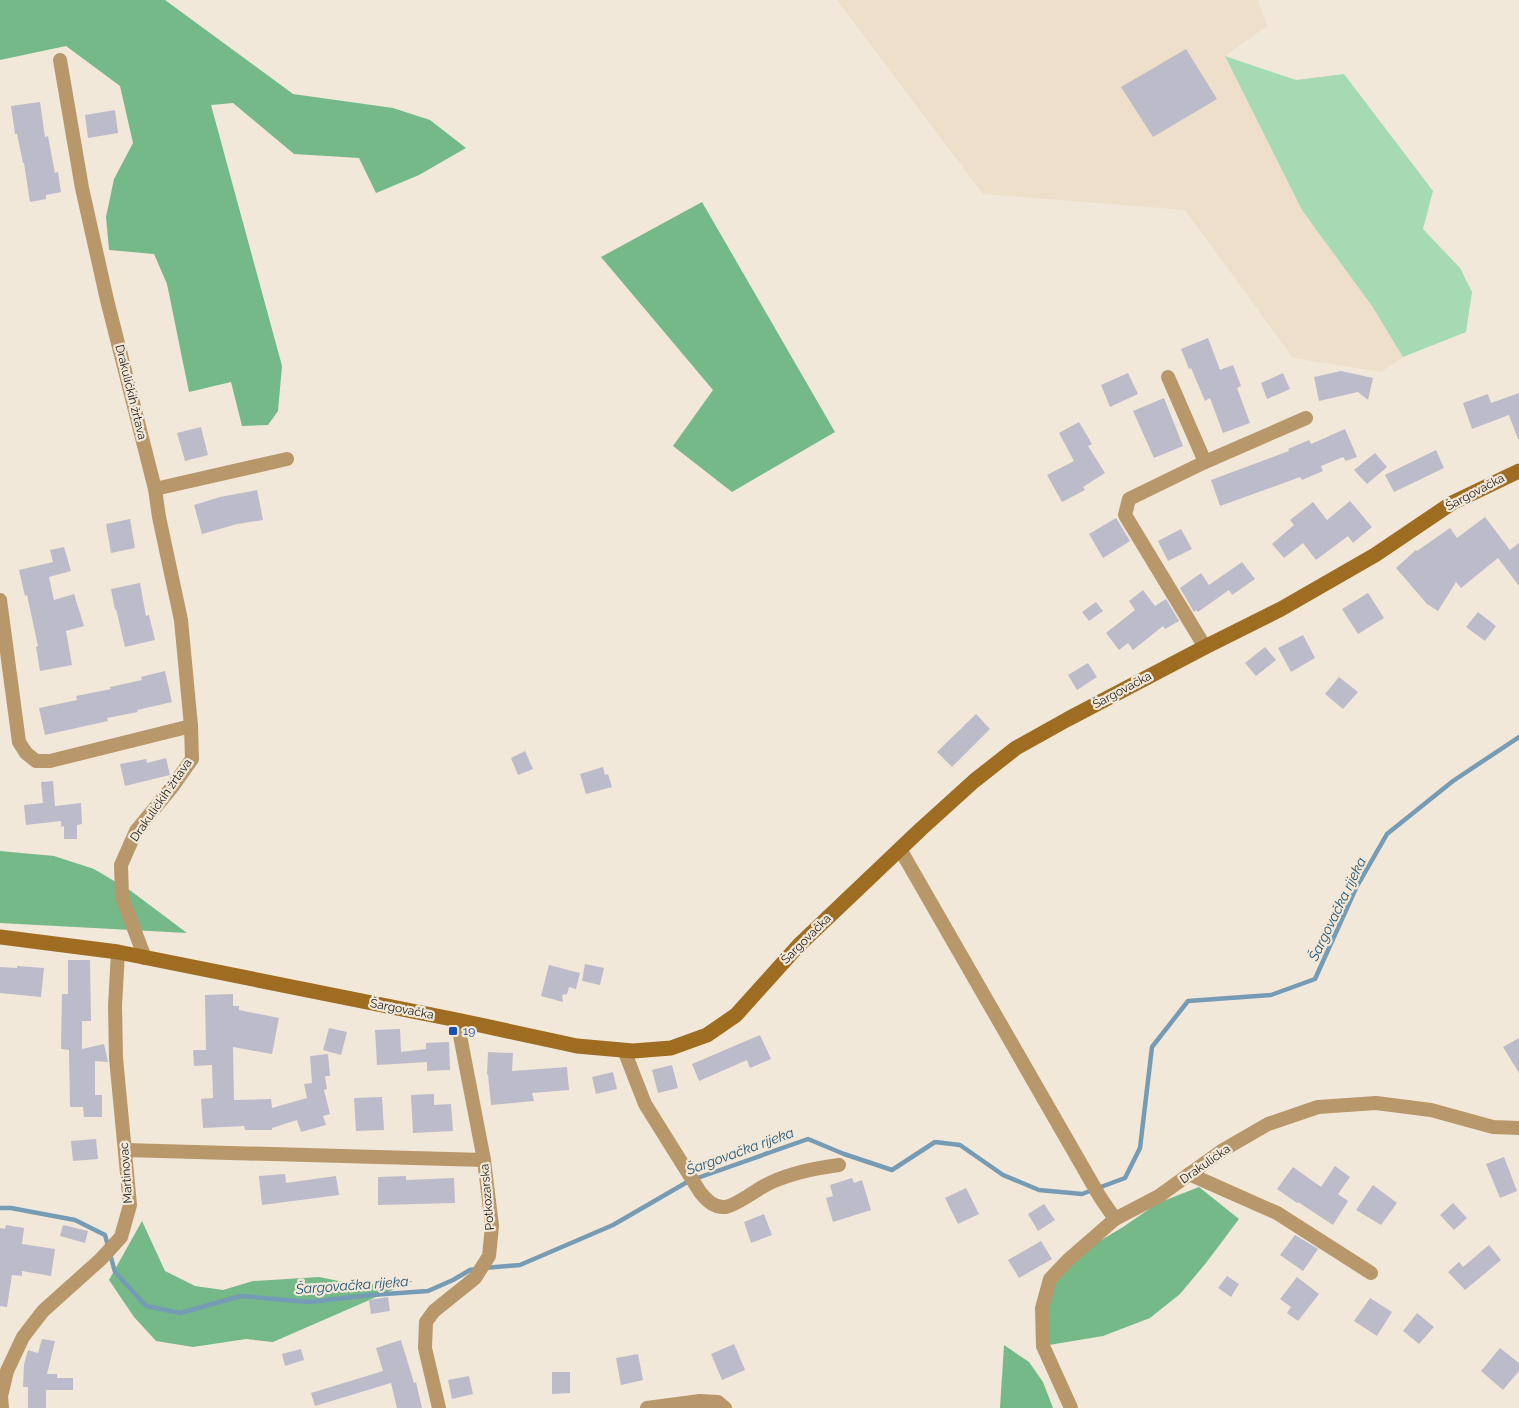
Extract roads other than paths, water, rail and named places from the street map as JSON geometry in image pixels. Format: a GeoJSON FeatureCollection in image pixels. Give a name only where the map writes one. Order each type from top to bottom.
{"type":"FeatureCollection","features":[{"type":"Feature","properties":{"kind":"street","name":"Drakulićkih žrtava"},"geometry":{"type":"LineString","coordinates":[[60,60],[86,206],[155,489],[159,517],[181,620],[192,726],[192,759],[174,786],[136,831],[120,865],[122,896],[145,958]]}},
{"type":"Feature","properties":{"kind":"street"},"geometry":{"type":"LineString","coordinates":[[1168,377],[1205,462]]}},
{"type":"Feature","properties":{"kind":"street"},"geometry":{"type":"LineString","coordinates":[[1205,647],[1125,515],[1129,499],[1205,462],[1306,418]]}},
{"type":"Feature","properties":{"kind":"street"},"geometry":{"type":"LineString","coordinates":[[155,489],[287,458]]}},
{"type":"Feature","properties":{"kind":"street","name":"Šargovačka"},"geometry":{"type":"LineString","coordinates":[[0,937],[118,952],[458,1020],[577,1046],[633,1051],[671,1048],[707,1035],[736,1015],[799,945],[974,781],[1016,748],[1205,647],[1281,609],[1375,555],[1452,503],[1519,471]]}},
{"type":"Feature","properties":{"kind":"street"},"geometry":{"type":"LineString","coordinates":[[0,600],[19,742],[26,753],[36,761],[50,761],[192,726]]}},
{"type":"Feature","properties":{"kind":"street"},"geometry":{"type":"LineString","coordinates":[[900,849],[1089,1179],[1115,1219]]}},
{"type":"Feature","properties":{"kind":"street","name":"Martinovac"},"geometry":{"type":"LineString","coordinates":[[2,1408],[1,1396],[7,1371],[23,1337],[44,1311],[101,1259],[121,1237],[130,1205],[116,1058],[115,1006],[118,952]]}},
{"type":"Feature","properties":{"kind":"street","name":"Potkozarska"},"geometry":{"type":"LineString","coordinates":[[439,1408],[426,1348],[426,1322],[434,1311],[475,1278],[489,1256],[492,1226],[484,1160],[458,1020]]}},
{"type":"Feature","properties":{"kind":"street"},"geometry":{"type":"LineString","coordinates":[[624,1050],[645,1104],[700,1192],[706,1199],[717,1206],[727,1207],[772,1182],[802,1170],[839,1165]]}},
{"type":"Feature","properties":{"kind":"street","name":"Drakulićka"},"geometry":{"type":"LineString","coordinates":[[1071,1408],[1043,1346],[1042,1308],[1050,1279],[1068,1260],[1115,1219],[1159,1196],[1223,1150],[1268,1124],[1318,1107],[1376,1102],[1431,1110],[1493,1128],[1519,1128]]}},
{"type":"Feature","properties":{"kind":"street"},"geometry":{"type":"LineString","coordinates":[[125,1150],[484,1160]]}},
{"type":"Feature","properties":{"kind":"street"},"geometry":{"type":"LineString","coordinates":[[1190,1174],[1277,1213],[1371,1273]]}},
{"type":"Feature","properties":{"kind":"street"},"geometry":{"type":"LineString","coordinates":[[647,1408],[700,1401],[718,1402],[725,1408]]}},
{"type":"Feature","properties":{"kind":"waterway","name":"Šargovačka rijeka"},"geometry":{"type":"LineString","coordinates":[[485,1268],[520,1265],[613,1225],[689,1181],[808,1139],[844,1154],[892,1170],[935,1142],[960,1145],[1003,1175],[1039,1190],[1082,1194],[1125,1178],[1140,1148],[1152,1047],[1188,1001],[1271,995],[1315,979],[1356,888],[1387,834],[1453,781],[1519,737]]}},
{"type":"Feature","properties":{"kind":"waterway","name":"Šargovačka rijeka"},"geometry":{"type":"LineString","coordinates":[[0,1208],[11,1208],[75,1220],[105,1235],[108,1246]]}},
{"type":"Feature","properties":{"kind":"waterway","name":"Šargovačka rijeka"},"geometry":{"type":"LineString","coordinates":[[110,1254],[115,1272],[146,1306],[180,1313],[241,1296],[309,1302],[428,1291],[470,1270],[477,1269]]}},
{"type":"Feature","properties":{"kind":"place","name":"19"},"geometry":{"type":"Point","coordinates":[453,1031]}}]}
